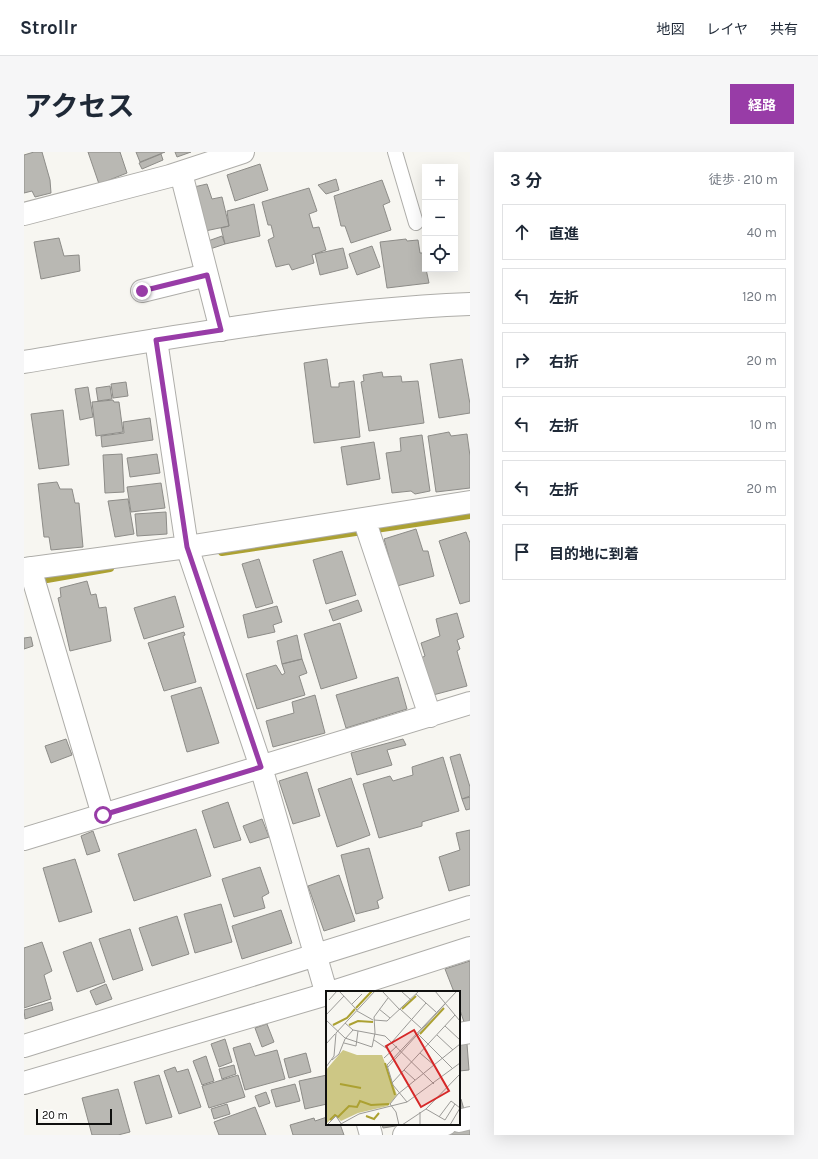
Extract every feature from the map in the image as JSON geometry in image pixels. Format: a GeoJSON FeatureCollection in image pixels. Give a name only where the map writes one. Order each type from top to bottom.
{"type":"FeatureCollection","features":[{"type":"Feature","properties":{"kind":"street"},"geometry":{"type":"LineString","coordinates":[[24,214],[181,173],[243,152]]}},
{"type":"Feature","properties":{"kind":"street"},"geometry":{"type":"LineString","coordinates":[[181,173],[221,330]]}},
{"type":"Feature","properties":{"kind":"street"},"geometry":{"type":"LineString","coordinates":[[142,291],[207,275]]}},
{"type":"Feature","properties":{"kind":"street"},"geometry":{"type":"LineString","coordinates":[[24,362],[156,340],[317,316],[418,306],[470,304]]}},
{"type":"Feature","properties":{"kind":"street"},"geometry":{"type":"LineString","coordinates":[[156,340],[190,554],[261,767],[326,991]]}},
{"type":"Feature","properties":{"kind":"street"},"geometry":{"type":"LineString","coordinates":[[103,815],[27,569],[190,554],[367,527],[470,502]]}},
{"type":"Feature","properties":{"kind":"street"},"geometry":{"type":"LineString","coordinates":[[367,527],[430,716]]}},
{"type":"Feature","properties":{"kind":"street"},"geometry":{"type":"LineString","coordinates":[[24,839],[470,704]]}},
{"type":"Feature","properties":{"kind":"street"},"geometry":{"type":"LineString","coordinates":[[24,1046],[470,907]]}},
{"type":"Feature","properties":{"kind":"street"},"geometry":{"type":"LineString","coordinates":[[336,991],[470,948]]}},
{"type":"Feature","properties":{"kind":"street"},"geometry":{"type":"LineString","coordinates":[[24,1083],[326,994]]}},
{"type":"Feature","properties":{"kind":"street"},"geometry":{"type":"LineString","coordinates":[[460,1034],[470,1032]]}},
{"type":"Feature","properties":{"kind":"street"},"geometry":{"type":"LineString","coordinates":[[460,1121],[470,1118]]}},
{"type":"Feature","properties":{"kind":"street"},"geometry":{"type":"LineString","coordinates":[[368,1125],[372,1135]]}},
{"type":"Feature","properties":{"kind":"street"},"geometry":{"type":"LineString","coordinates":[[404,1135],[442,1125]]}},
{"type":"Feature","properties":{"kind":"lane"},"geometry":{"type":"LineString","coordinates":[[395,152],[416,223]]}},
{"type":"Feature","properties":{"kind":"building"},"geometry":{"type":"Polygon","coordinates":[[[34,152],[42,152],[50,180],[51,193],[35,197],[32,191],[24,193],[24,155],[34,152]]]}},
{"type":"Feature","properties":{"kind":"building"},"geometry":{"type":"Polygon","coordinates":[[[88,152],[120,152],[127,173],[99,184],[88,152]]]}},
{"type":"Feature","properties":{"kind":"building"},"geometry":{"type":"Polygon","coordinates":[[[136,152],[165,152],[140,162],[136,152]]]}},
{"type":"Feature","properties":{"kind":"building"},"geometry":{"type":"Polygon","coordinates":[[[175,152],[191,152],[177,157],[175,152]]]}},
{"type":"Feature","properties":{"kind":"building"},"geometry":{"type":"Polygon","coordinates":[[[161,154],[163,160],[142,169],[139,163],[161,154]]]}},
{"type":"Feature","properties":{"kind":"building"},"geometry":{"type":"Polygon","coordinates":[[[260,164],[268,190],[235,201],[227,175],[260,164]]]}},
{"type":"Feature","properties":{"kind":"building"},"geometry":{"type":"Polygon","coordinates":[[[336,179],[339,190],[326,194],[318,185],[336,179]]]}},
{"type":"Feature","properties":{"kind":"building"},"geometry":{"type":"Polygon","coordinates":[[[382,180],[390,202],[383,205],[391,230],[351,243],[345,226],[341,226],[334,196],[382,180]]]}},
{"type":"Feature","properties":{"kind":"building"},"geometry":{"type":"Polygon","coordinates":[[[207,184],[212,199],[222,197],[229,226],[205,231],[194,187],[207,184]]]}},
{"type":"Feature","properties":{"kind":"building"},"geometry":{"type":"Polygon","coordinates":[[[309,188],[317,211],[309,214],[313,228],[319,227],[326,250],[312,255],[314,263],[292,270],[289,264],[276,267],[268,240],[274,237],[271,225],[268,225],[262,202],[309,188]]]}},
{"type":"Feature","properties":{"kind":"building"},"geometry":{"type":"Polygon","coordinates":[[[254,204],[260,236],[225,244],[221,228],[229,226],[227,211],[254,204]]]}},
{"type":"Feature","properties":{"kind":"building"},"geometry":{"type":"Polygon","coordinates":[[[222,236],[225,244],[210,249],[208,241],[222,236]]]}},
{"type":"Feature","properties":{"kind":"building"},"geometry":{"type":"Polygon","coordinates":[[[59,238],[64,256],[79,255],[80,271],[41,279],[34,242],[59,238]]]}},
{"type":"Feature","properties":{"kind":"building"},"geometry":{"type":"Polygon","coordinates":[[[406,239],[407,241],[418,240],[420,253],[422,253],[422,272],[427,272],[429,283],[387,288],[380,242],[406,239]]]}},
{"type":"Feature","properties":{"kind":"building"},"geometry":{"type":"Polygon","coordinates":[[[372,246],[380,267],[357,275],[349,254],[372,246]]]}},
{"type":"Feature","properties":{"kind":"building"},"geometry":{"type":"Polygon","coordinates":[[[343,248],[348,268],[320,275],[315,254],[343,248]]]}},
{"type":"Feature","properties":{"kind":"building"},"geometry":{"type":"Polygon","coordinates":[[[327,359],[331,387],[339,387],[339,383],[354,381],[360,437],[314,443],[304,363],[327,359]]]}},
{"type":"Feature","properties":{"kind":"building"},"geometry":{"type":"Polygon","coordinates":[[[462,359],[470,404],[470,413],[439,418],[430,364],[462,359]]]}},
{"type":"Feature","properties":{"kind":"building"},"geometry":{"type":"Polygon","coordinates":[[[382,372],[383,377],[401,376],[402,382],[418,381],[424,423],[369,431],[361,382],[364,381],[363,375],[382,372]]]}},
{"type":"Feature","properties":{"kind":"building"},"geometry":{"type":"Polygon","coordinates":[[[126,382],[128,396],[113,398],[111,384],[126,382]]]}},
{"type":"Feature","properties":{"kind":"building"},"geometry":{"type":"Polygon","coordinates":[[[110,386],[112,399],[98,401],[96,388],[110,386]]]}},
{"type":"Feature","properties":{"kind":"building"},"geometry":{"type":"Polygon","coordinates":[[[88,387],[93,417],[80,420],[75,389],[88,387]]]}},
{"type":"Feature","properties":{"kind":"building"},"geometry":{"type":"Polygon","coordinates":[[[113,400],[114,402],[119,402],[123,432],[96,436],[92,402],[113,400]]]}},
{"type":"Feature","properties":{"kind":"building"},"geometry":{"type":"Polygon","coordinates":[[[63,410],[69,465],[39,469],[31,414],[63,410]]]}},
{"type":"Feature","properties":{"kind":"building"},"geometry":{"type":"Polygon","coordinates":[[[150,418],[153,440],[102,447],[101,436],[124,433],[123,422],[150,418]]]}},
{"type":"Feature","properties":{"kind":"building"},"geometry":{"type":"Polygon","coordinates":[[[449,432],[451,436],[467,434],[470,456],[470,488],[436,492],[428,436],[449,432]]]}},
{"type":"Feature","properties":{"kind":"building"},"geometry":{"type":"Polygon","coordinates":[[[422,435],[430,491],[415,494],[411,491],[392,493],[386,453],[401,451],[400,438],[422,435]]]}},
{"type":"Feature","properties":{"kind":"building"},"geometry":{"type":"Polygon","coordinates":[[[374,442],[380,479],[347,485],[341,447],[374,442]]]}},
{"type":"Feature","properties":{"kind":"building"},"geometry":{"type":"Polygon","coordinates":[[[122,454],[124,492],[105,493],[103,455],[122,454]]]}},
{"type":"Feature","properties":{"kind":"building"},"geometry":{"type":"Polygon","coordinates":[[[157,454],[160,473],[130,477],[127,458],[157,454]]]}},
{"type":"Feature","properties":{"kind":"building"},"geometry":{"type":"Polygon","coordinates":[[[57,482],[60,489],[72,489],[75,503],[79,503],[83,547],[51,550],[49,537],[44,537],[38,484],[57,482]]]}},
{"type":"Feature","properties":{"kind":"building"},"geometry":{"type":"Polygon","coordinates":[[[161,483],[165,508],[131,512],[127,487],[161,483]]]}},
{"type":"Feature","properties":{"kind":"building"},"geometry":{"type":"Polygon","coordinates":[[[128,499],[134,534],[115,537],[108,501],[128,499]]]}},
{"type":"Feature","properties":{"kind":"building"},"geometry":{"type":"Polygon","coordinates":[[[166,512],[167,534],[137,536],[135,514],[166,512]]]}},
{"type":"Feature","properties":{"kind":"building"},"geometry":{"type":"Polygon","coordinates":[[[416,529],[423,551],[428,551],[434,576],[397,586],[384,539],[416,529]]]}},
{"type":"Feature","properties":{"kind":"building"},"geometry":{"type":"Polygon","coordinates":[[[466,532],[470,543],[470,601],[460,604],[439,541],[466,532]]]}},
{"type":"Feature","properties":{"kind":"building"},"geometry":{"type":"Polygon","coordinates":[[[342,551],[356,595],[326,604],[313,560],[342,551]]]}},
{"type":"Feature","properties":{"kind":"building"},"geometry":{"type":"Polygon","coordinates":[[[259,559],[273,603],[256,608],[242,564],[259,559]]]}},
{"type":"Feature","properties":{"kind":"building"},"geometry":{"type":"Polygon","coordinates":[[[87,581],[91,595],[96,594],[99,608],[106,607],[111,641],[70,651],[58,598],[61,597],[60,588],[87,581]]]}},
{"type":"Feature","properties":{"kind":"building"},"geometry":{"type":"Polygon","coordinates":[[[175,596],[184,627],[144,639],[134,608],[175,596]]]}},
{"type":"Feature","properties":{"kind":"building"},"geometry":{"type":"Polygon","coordinates":[[[358,600],[362,611],[333,621],[329,610],[358,600]]]}},
{"type":"Feature","properties":{"kind":"building"},"geometry":{"type":"Polygon","coordinates":[[[277,606],[282,622],[273,625],[275,632],[248,638],[243,615],[277,606]]]}},
{"type":"Feature","properties":{"kind":"building"},"geometry":{"type":"Polygon","coordinates":[[[457,613],[464,637],[457,640],[460,649],[457,651],[467,686],[433,695],[421,658],[425,656],[421,643],[440,636],[436,619],[457,613]]]}},
{"type":"Feature","properties":{"kind":"building"},"geometry":{"type":"Polygon","coordinates":[[[340,623],[357,678],[321,689],[304,634],[340,623]]]}},
{"type":"Feature","properties":{"kind":"building"},"geometry":{"type":"Polygon","coordinates":[[[184,632],[185,635],[183,636],[196,682],[164,691],[148,643],[184,632]]]}},
{"type":"Feature","properties":{"kind":"building"},"geometry":{"type":"Polygon","coordinates":[[[297,635],[302,659],[282,664],[277,641],[297,635]]]}},
{"type":"Feature","properties":{"kind":"building"},"geometry":{"type":"Polygon","coordinates":[[[31,637],[33,646],[24,649],[24,638],[31,637]]]}},
{"type":"Feature","properties":{"kind":"building"},"geometry":{"type":"Polygon","coordinates":[[[302,659],[307,673],[299,676],[305,695],[257,709],[246,674],[276,665],[282,675],[285,673],[282,664],[302,659]]]}},
{"type":"Feature","properties":{"kind":"building"},"geometry":{"type":"Polygon","coordinates":[[[398,677],[407,709],[346,728],[336,695],[398,677]]]}},
{"type":"Feature","properties":{"kind":"building"},"geometry":{"type":"Polygon","coordinates":[[[201,687],[219,743],[187,752],[171,696],[201,687]]]}},
{"type":"Feature","properties":{"kind":"building"},"geometry":{"type":"Polygon","coordinates":[[[315,695],[325,733],[273,747],[266,721],[294,713],[292,702],[315,695]]]}},
{"type":"Feature","properties":{"kind":"building"},"geometry":{"type":"Polygon","coordinates":[[[66,739],[72,755],[51,763],[45,746],[66,739]]]}},
{"type":"Feature","properties":{"kind":"building"},"geometry":{"type":"Polygon","coordinates":[[[403,739],[406,745],[387,750],[392,765],[357,775],[351,753],[403,739]]]}},
{"type":"Feature","properties":{"kind":"building"},"geometry":{"type":"Polygon","coordinates":[[[460,754],[470,787],[470,796],[462,799],[450,757],[460,754]]]}},
{"type":"Feature","properties":{"kind":"building"},"geometry":{"type":"Polygon","coordinates":[[[443,757],[459,811],[422,822],[422,826],[379,838],[363,784],[390,776],[393,781],[413,775],[412,767],[443,757]]]}},
{"type":"Feature","properties":{"kind":"building"},"geometry":{"type":"Polygon","coordinates":[[[307,772],[320,816],[293,824],[279,781],[307,772]]]}},
{"type":"Feature","properties":{"kind":"building"},"geometry":{"type":"Polygon","coordinates":[[[351,778],[370,835],[337,847],[318,789],[351,778]]]}},
{"type":"Feature","properties":{"kind":"building"},"geometry":{"type":"Polygon","coordinates":[[[470,797],[470,809],[466,810],[462,799],[470,797]]]}},
{"type":"Feature","properties":{"kind":"building"},"geometry":{"type":"Polygon","coordinates":[[[228,802],[241,840],[214,848],[202,811],[228,802]]]}},
{"type":"Feature","properties":{"kind":"building"},"geometry":{"type":"Polygon","coordinates":[[[262,819],[269,837],[250,843],[243,826],[262,819]]]}},
{"type":"Feature","properties":{"kind":"building"},"geometry":{"type":"Polygon","coordinates":[[[196,829],[211,876],[134,901],[118,854],[196,829]]]}},
{"type":"Feature","properties":{"kind":"building"},"geometry":{"type":"Polygon","coordinates":[[[470,830],[470,885],[449,891],[439,857],[460,850],[456,833],[470,830]]]}},
{"type":"Feature","properties":{"kind":"building"},"geometry":{"type":"Polygon","coordinates":[[[93,831],[100,851],[87,855],[81,836],[93,831]]]}},
{"type":"Feature","properties":{"kind":"building"},"geometry":{"type":"Polygon","coordinates":[[[369,848],[383,898],[377,901],[379,908],[356,914],[341,855],[369,848]]]}},
{"type":"Feature","properties":{"kind":"building"},"geometry":{"type":"Polygon","coordinates":[[[75,859],[92,912],[59,922],[43,868],[75,859]]]}},
{"type":"Feature","properties":{"kind":"building"},"geometry":{"type":"Polygon","coordinates":[[[260,867],[269,893],[262,897],[265,908],[234,917],[222,879],[260,867]]]}},
{"type":"Feature","properties":{"kind":"building"},"geometry":{"type":"Polygon","coordinates":[[[339,875],[355,921],[324,931],[308,886],[339,875]]]}},
{"type":"Feature","properties":{"kind":"building"},"geometry":{"type":"Polygon","coordinates":[[[221,904],[232,942],[195,953],[184,914],[221,904]]]}},
{"type":"Feature","properties":{"kind":"building"},"geometry":{"type":"Polygon","coordinates":[[[281,910],[292,943],[242,959],[232,926],[281,910]]]}},
{"type":"Feature","properties":{"kind":"building"},"geometry":{"type":"Polygon","coordinates":[[[177,916],[189,954],[152,966],[139,928],[177,916]]]}},
{"type":"Feature","properties":{"kind":"building"},"geometry":{"type":"Polygon","coordinates":[[[130,929],[143,970],[113,980],[99,939],[130,929]]]}},
{"type":"Feature","properties":{"kind":"building"},"geometry":{"type":"Polygon","coordinates":[[[42,942],[52,971],[44,975],[51,999],[24,1008],[24,948],[42,942]]]}},
{"type":"Feature","properties":{"kind":"building"},"geometry":{"type":"Polygon","coordinates":[[[91,942],[105,982],[77,992],[63,952],[91,942]]]}},
{"type":"Feature","properties":{"kind":"building"},"geometry":{"type":"Polygon","coordinates":[[[470,961],[470,1024],[465,1025],[460,1010],[460,991],[454,991],[445,969],[470,961]]]}},
{"type":"Feature","properties":{"kind":"building"},"geometry":{"type":"Polygon","coordinates":[[[106,984],[112,999],[96,1005],[90,991],[106,984]]]}},
{"type":"Feature","properties":{"kind":"building"},"geometry":{"type":"Polygon","coordinates":[[[51,1002],[53,1010],[25,1019],[24,1010],[51,1002]]]}},
{"type":"Feature","properties":{"kind":"building"},"geometry":{"type":"Polygon","coordinates":[[[267,1024],[274,1042],[262,1047],[255,1028],[267,1024]]]}},
{"type":"Feature","properties":{"kind":"building"},"geometry":{"type":"Polygon","coordinates":[[[225,1039],[232,1062],[219,1067],[211,1044],[225,1039]]]}},
{"type":"Feature","properties":{"kind":"building"},"geometry":{"type":"Polygon","coordinates":[[[250,1043],[255,1056],[277,1050],[285,1079],[245,1090],[233,1048],[250,1043]]]}},
{"type":"Feature","properties":{"kind":"building"},"geometry":{"type":"Polygon","coordinates":[[[467,1044],[469,1070],[460,1071],[460,1045],[467,1044]]]}},
{"type":"Feature","properties":{"kind":"building"},"geometry":{"type":"Polygon","coordinates":[[[306,1053],[311,1072],[289,1078],[284,1059],[306,1053]]]}},
{"type":"Feature","properties":{"kind":"building"},"geometry":{"type":"Polygon","coordinates":[[[206,1056],[214,1081],[202,1085],[193,1061],[206,1056]]]}},
{"type":"Feature","properties":{"kind":"building"},"geometry":{"type":"Polygon","coordinates":[[[234,1065],[236,1074],[222,1079],[219,1069],[234,1065]]]}},
{"type":"Feature","properties":{"kind":"building"},"geometry":{"type":"Polygon","coordinates":[[[175,1067],[177,1072],[188,1069],[201,1107],[179,1114],[164,1071],[175,1067]]]}},
{"type":"Feature","properties":{"kind":"building"},"geometry":{"type":"Polygon","coordinates":[[[159,1075],[172,1117],[146,1124],[134,1082],[159,1075]]]}},
{"type":"Feature","properties":{"kind":"building"},"geometry":{"type":"Polygon","coordinates":[[[238,1075],[245,1097],[209,1108],[202,1086],[238,1075]]]}},
{"type":"Feature","properties":{"kind":"building"},"geometry":{"type":"Polygon","coordinates":[[[326,1075],[326,1104],[305,1109],[299,1081],[326,1075]]]}},
{"type":"Feature","properties":{"kind":"building"},"geometry":{"type":"Polygon","coordinates":[[[295,1084],[300,1101],[276,1107],[271,1090],[295,1084]]]}},
{"type":"Feature","properties":{"kind":"building"},"geometry":{"type":"Polygon","coordinates":[[[118,1089],[130,1132],[118,1135],[92,1135],[82,1098],[118,1089]]]}},
{"type":"Feature","properties":{"kind":"building"},"geometry":{"type":"Polygon","coordinates":[[[266,1092],[270,1103],[259,1107],[255,1096],[266,1092]]]}},
{"type":"Feature","properties":{"kind":"building"},"geometry":{"type":"Polygon","coordinates":[[[460,1099],[461,1099],[465,1113],[460,1115],[460,1099]]]}},
{"type":"Feature","properties":{"kind":"building"},"geometry":{"type":"Polygon","coordinates":[[[227,1104],[230,1114],[214,1119],[211,1109],[227,1104]]]}},
{"type":"Feature","properties":{"kind":"building"},"geometry":{"type":"Polygon","coordinates":[[[255,1107],[266,1135],[219,1135],[214,1122],[255,1107]]]}},
{"type":"Feature","properties":{"kind":"building"},"geometry":{"type":"Polygon","coordinates":[[[326,1117],[326,1125],[340,1125],[344,1135],[293,1135],[290,1125],[314,1118],[315,1121],[326,1117]]]}},
{"type":"Feature","properties":{"kind":"building"},"geometry":{"type":"Polygon","coordinates":[[[470,1123],[470,1135],[421,1135],[470,1123]]]}},
{"type":"Feature","properties":{"kind":"building"},"geometry":{"type":"Polygon","coordinates":[[[382,1125],[402,1125],[383,1128],[382,1125]]]}},
{"type":"Feature","properties":{"kind":"waterway"},"geometry":{"type":"LineString","coordinates":[[222,552],[470,515]]}},
{"type":"Feature","properties":{"kind":"waterway"},"geometry":{"type":"LineString","coordinates":[[47,579],[110,568]]}},
{"type":"Feature","properties":{"kind":"route"},"geometry":{"type":"LineString","coordinates":[[103,815],[261,767],[187,547],[156,340],[221,330],[207,275],[142,291]]}}]}
